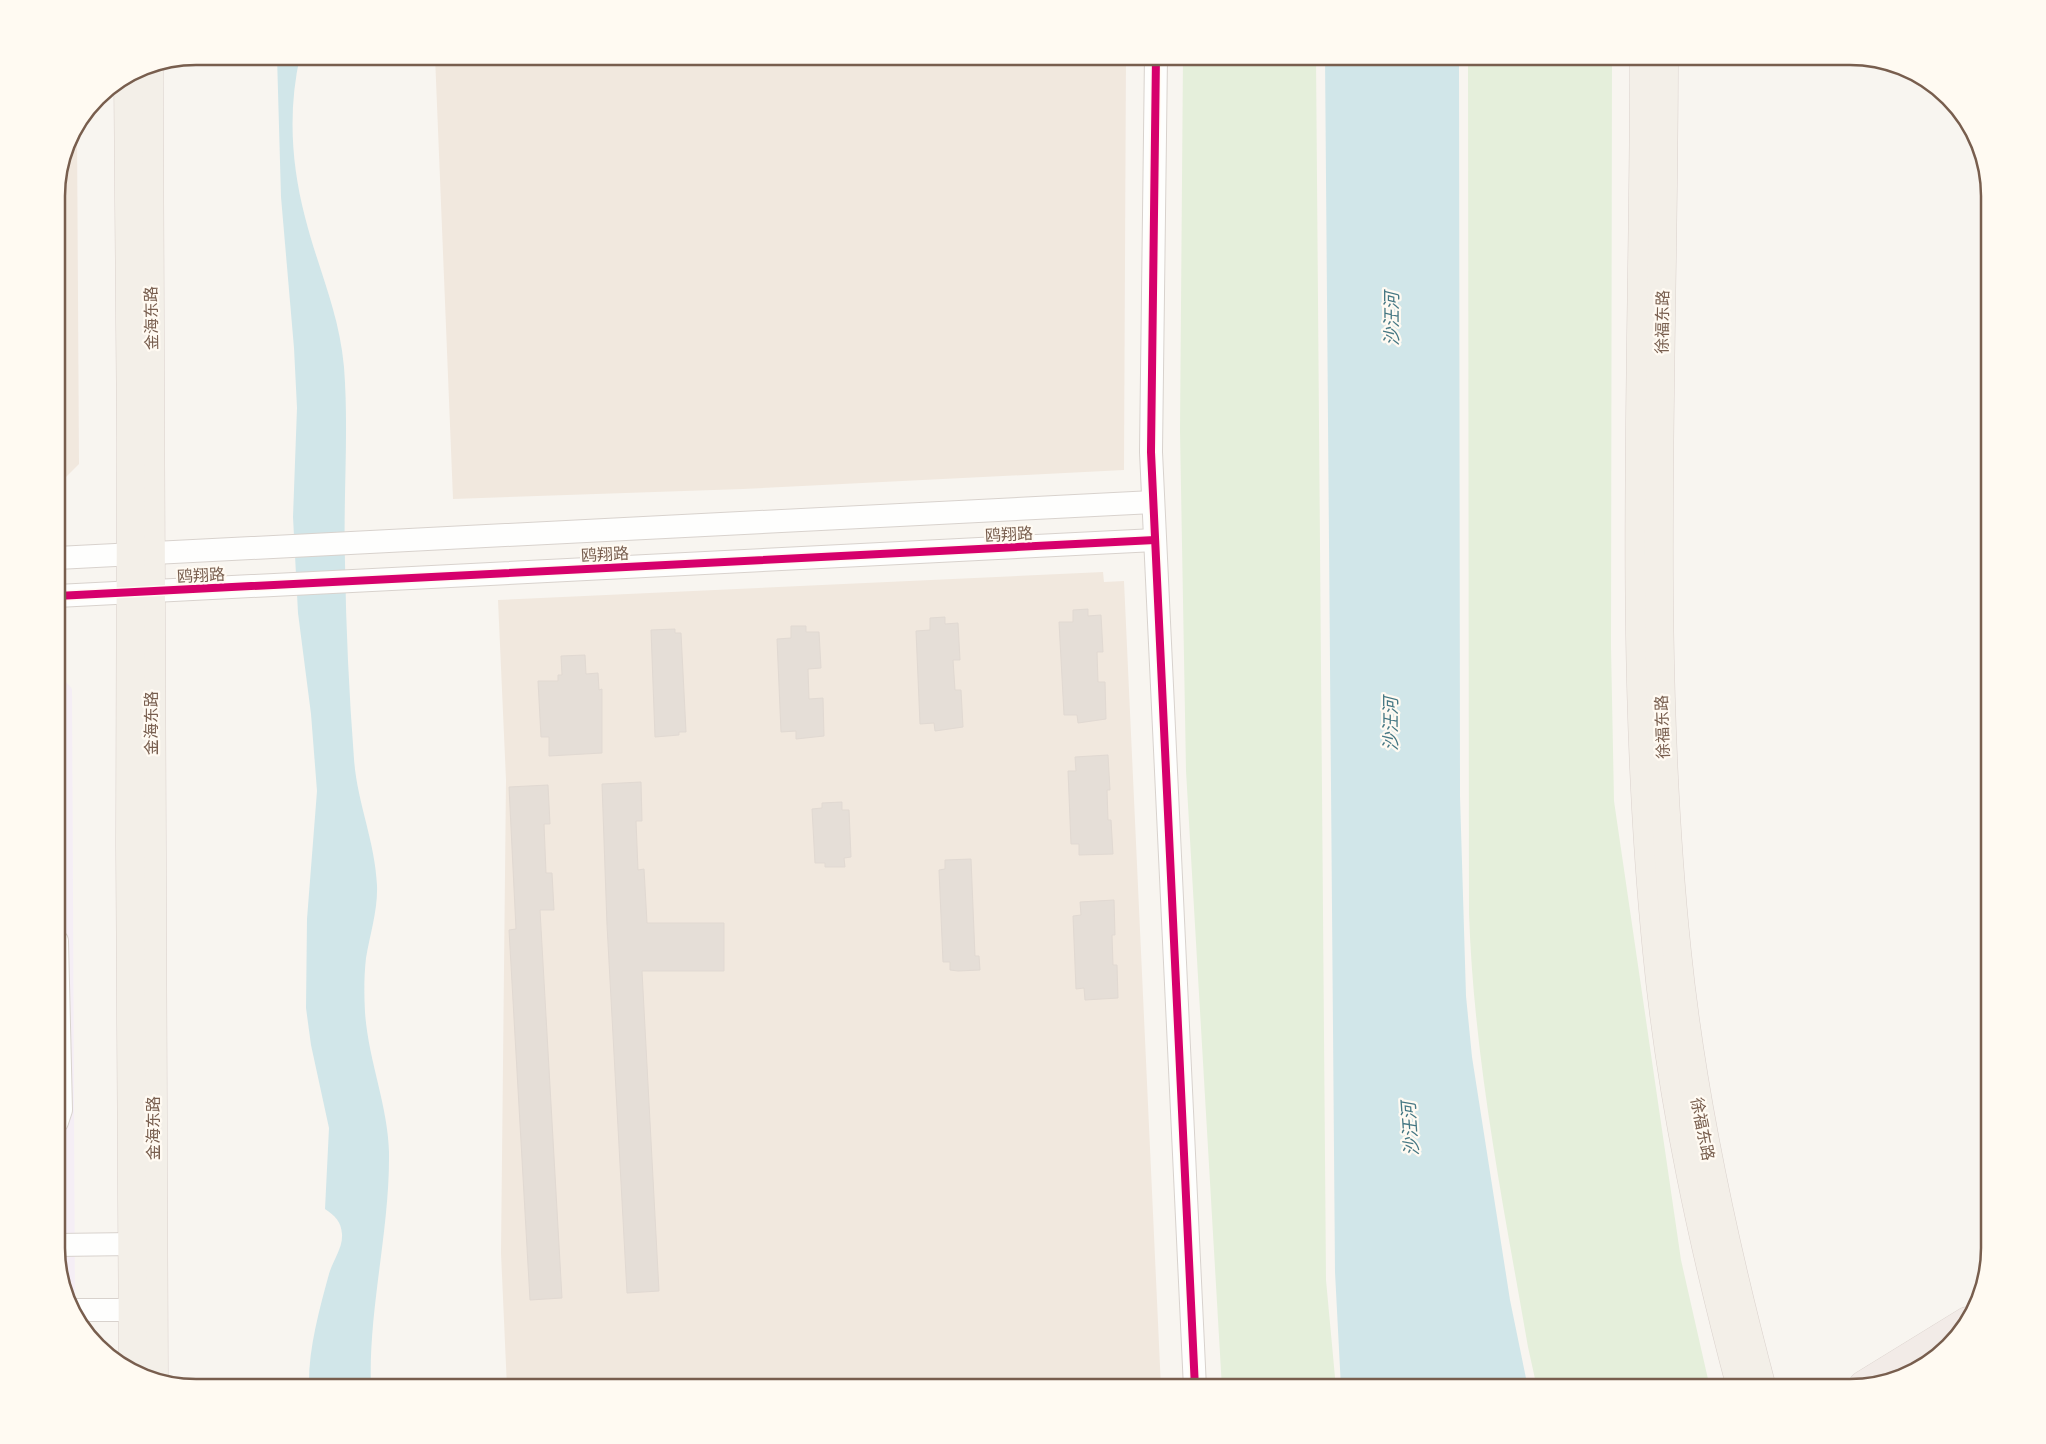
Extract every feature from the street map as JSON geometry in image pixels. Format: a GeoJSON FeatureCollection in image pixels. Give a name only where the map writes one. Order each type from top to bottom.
{"type":"FeatureCollection","features":[{"type":"Feature","properties":{"kind":"highway"},"geometry":{"type":"LineString","coordinates":[[1877,1376],[1950,1331]]}},
{"type":"Feature","properties":{"kind":"main road","name":"徐福东路"},"geometry":{"type":"LineString","coordinates":[[1644,65],[1640,558],[1642,743],[1648,842],[1657,952],[1674,1081],[1712,1269],[1740,1379]]}},
{"type":"Feature","properties":{"kind":"main road","name":"徐福东路"},"geometry":{"type":"LineString","coordinates":[[1664,65],[1660,558],[1662,742],[1668,840],[1677,950],[1694,1078],[1731,1264],[1760,1379]]}},
{"type":"Feature","properties":{"kind":"main road","name":"金海东路"},"geometry":{"type":"LineString","coordinates":[[133,1362],[141,553],[149,74]]}},
{"type":"Feature","properties":{"kind":"main road","name":"金海东路"},"geometry":{"type":"LineString","coordinates":[[128,84],[141,553]]}},
{"type":"Feature","properties":{"kind":"main road","name":"金海东路"},"geometry":{"type":"LineString","coordinates":[[141,592],[154,1372]]}},
{"type":"Feature","properties":{"kind":"street"},"geometry":{"type":"LineString","coordinates":[[1156,65],[1151,452],[1194,1379]]}},
{"type":"Feature","properties":{"kind":"street","name":"鸥翔路"},"geometry":{"type":"LineString","coordinates":[[65,557],[1153,502]]}},
{"type":"Feature","properties":{"kind":"street","name":"鸥翔路"},"geometry":{"type":"LineString","coordinates":[[65,596],[1155,540]]}},
{"type":"Feature","properties":{"kind":"street"},"geometry":{"type":"LineString","coordinates":[[65,1245],[133,1244]]}},
{"type":"Feature","properties":{"kind":"street"},"geometry":{"type":"LineString","coordinates":[[81,1310],[133,1310]]}},
{"type":"Feature","properties":{"kind":"shaded area"},"geometry":{"type":"Polygon","coordinates":[[[435,65],[1126,65],[1124,470],[743,489],[453,499],[435,65]]]}},
{"type":"Feature","properties":{"kind":"shaded area"},"geometry":{"type":"Polygon","coordinates":[[[77,142],[79,464],[65,478],[65,188],[69,162],[77,142]]]}},
{"type":"Feature","properties":{"kind":"shaded area"},"geometry":{"type":"Polygon","coordinates":[[[1103,572],[1104,582],[1124,581],[1161,1379],[507,1379],[501,1253],[506,780],[498,600],[1103,572]]]}},
{"type":"Feature","properties":{"kind":"shaded area"},"geometry":{"type":"Polygon","coordinates":[[[65,681],[72,689],[75,1297],[65,1256],[65,681]]]}},
{"type":"Feature","properties":{"kind":"green space"},"geometry":{"type":"Polygon","coordinates":[[[1183,65],[1316,65],[1326,1280],[1335,1379],[1221,1379],[1186,771],[1180,431],[1183,65]]]}},
{"type":"Feature","properties":{"kind":"green space"},"geometry":{"type":"Polygon","coordinates":[[[1468,65],[1612,65],[1611,647],[1614,801],[1681,1260],[1708,1379],[1535,1379],[1500,1185],[1483,1077],[1472,969],[1469,914],[1468,65]]]}},
{"type":"Feature","properties":{"kind":"water"},"geometry":{"type":"Polygon","coordinates":[[[277,65],[298,65],[294,96],[293,136],[300,197],[338,327],[344,367],[346,416],[345,587],[354,759],[376,869],[377,885],[375,913],[365,965],[365,1012],[370,1047],[385,1117],[389,1152],[386,1211],[373,1329],[371,1379],[309,1379],[315,1331],[329,1274],[341,1244],[342,1234],[337,1219],[325,1209],[329,1128],[311,1045],[306,1008],[307,919],[317,791],[311,714],[298,613],[293,517],[297,408],[294,348],[281,197],[277,65]]]}},
{"type":"Feature","properties":{"kind":"water","name":"沙汪河"},"geometry":{"type":"Polygon","coordinates":[[[1325,65],[1459,65],[1460,796],[1466,996],[1472,1057],[1510,1300],[1526,1379],[1341,1379],[1335,1272],[1325,65]]]}},
{"type":"Feature","properties":{"kind":"water"},"geometry":{"type":"Polygon","coordinates":[[[1981,613],[1981,653],[1980,633],[1981,613]]]}},
{"type":"Feature","properties":{"kind":"building"},"geometry":{"type":"Polygon","coordinates":[[[1088,609],[1088,616],[1101,615],[1103,652],[1097,652],[1098,682],[1105,682],[1106,719],[1078,723],[1077,715],[1064,715],[1059,622],[1073,622],[1073,610],[1088,609]]]}},
{"type":"Feature","properties":{"kind":"building"},"geometry":{"type":"Polygon","coordinates":[[[945,617],[945,624],[958,623],[960,660],[953,660],[955,690],[961,690],[963,727],[935,731],[934,723],[920,724],[916,631],[930,630],[930,618],[945,617]]]}},
{"type":"Feature","properties":{"kind":"building"},"geometry":{"type":"Polygon","coordinates":[[[791,626],[806,626],[806,632],[819,632],[821,668],[808,669],[809,699],[823,698],[824,736],[796,739],[796,731],[781,732],[777,639],[791,638],[791,626]]]}},
{"type":"Feature","properties":{"kind":"building"},"geometry":{"type":"Polygon","coordinates":[[[675,629],[675,633],[681,633],[686,732],[679,732],[679,735],[655,737],[651,630],[675,629]]]}},
{"type":"Feature","properties":{"kind":"building"},"geometry":{"type":"Polygon","coordinates":[[[585,655],[586,674],[598,673],[599,690],[602,689],[602,753],[549,756],[549,737],[541,737],[538,681],[558,681],[558,675],[562,675],[561,656],[585,655]]]}},
{"type":"Feature","properties":{"kind":"building"},"geometry":{"type":"Polygon","coordinates":[[[1108,755],[1110,790],[1107,790],[1108,820],[1111,820],[1113,854],[1079,855],[1079,844],[1071,844],[1068,771],[1076,771],[1075,757],[1108,755]]]}},
{"type":"Feature","properties":{"kind":"building"},"geometry":{"type":"Polygon","coordinates":[[[641,782],[642,821],[636,821],[638,870],[644,869],[647,923],[724,923],[724,971],[642,971],[659,1291],[627,1293],[607,925],[602,784],[641,782]]]}},
{"type":"Feature","properties":{"kind":"building"},"geometry":{"type":"Polygon","coordinates":[[[548,785],[550,824],[544,824],[546,873],[552,873],[554,910],[540,910],[562,1298],[530,1300],[509,930],[516,929],[509,787],[548,785]]]}},
{"type":"Feature","properties":{"kind":"building"},"geometry":{"type":"Polygon","coordinates":[[[842,802],[842,810],[849,810],[851,857],[844,858],[845,867],[825,867],[825,863],[815,863],[812,809],[822,808],[822,803],[842,802]]]}},
{"type":"Feature","properties":{"kind":"building"},"geometry":{"type":"Polygon","coordinates":[[[971,859],[975,956],[979,956],[980,970],[950,970],[950,962],[943,962],[939,870],[945,869],[945,860],[971,859]]]}},
{"type":"Feature","properties":{"kind":"building"},"geometry":{"type":"Polygon","coordinates":[[[1114,900],[1115,935],[1112,935],[1113,965],[1117,965],[1118,998],[1085,1000],[1084,988],[1076,989],[1073,916],[1081,915],[1080,902],[1114,900]]]}},
{"type":"Feature","properties":{"kind":"cycle path"},"geometry":{"type":"LineString","coordinates":[[1156,65],[1151,452],[1195,1379]]}},
{"type":"Feature","properties":{"kind":"cycle path"},"geometry":{"type":"LineString","coordinates":[[65,596],[1155,540]]}}]}
